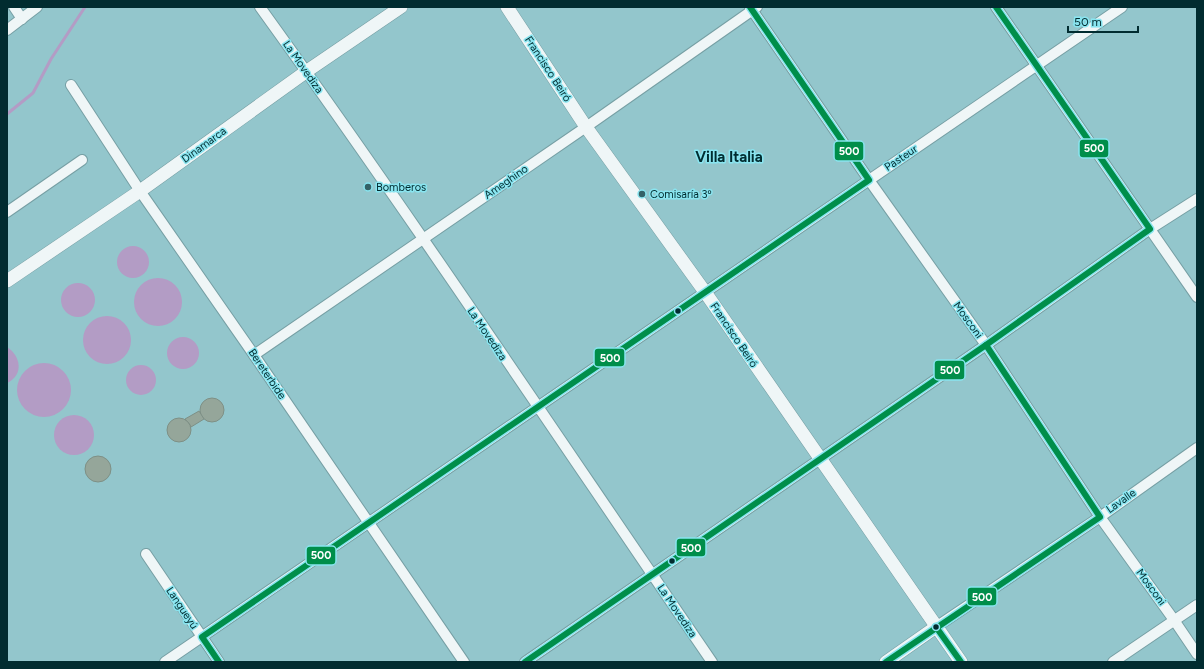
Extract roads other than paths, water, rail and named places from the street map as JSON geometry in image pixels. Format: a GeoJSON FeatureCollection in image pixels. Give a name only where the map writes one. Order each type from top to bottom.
{"type":"FeatureCollection","features":[{"type":"Feature","properties":{"kind":"street"},"geometry":{"type":"LineString","coordinates":[[14,7],[22,19]]}},
{"type":"Feature","properties":{"kind":"street"},"geometry":{"type":"LineString","coordinates":[[7,30],[37,7]]}},
{"type":"Feature","properties":{"kind":"street","name":"La Movediza"},"geometry":{"type":"LineString","coordinates":[[260,7],[307,71],[423,239],[712,662]]}},
{"type":"Feature","properties":{"kind":"street","name":"Dinamarca"},"geometry":{"type":"LineString","coordinates":[[7,281],[140,191],[307,71],[401,7]]}},
{"type":"Feature","properties":{"kind":"street","name":"Francisco Beiró"},"geometry":{"type":"LineString","coordinates":[[507,7],[586,127],[705,292],[961,662]]}},
{"type":"Feature","properties":{"kind":"street"},"geometry":{"type":"LineString","coordinates":[[996,7],[1197,297]]}},
{"type":"Feature","properties":{"kind":"street","name":"Pasteur"},"geometry":{"type":"LineString","coordinates":[[165,662],[1122,7]]}},
{"type":"Feature","properties":{"kind":"street","name":"Ameghino"},"geometry":{"type":"LineString","coordinates":[[254,356],[586,127],[753,8]]}},
{"type":"Feature","properties":{"kind":"street","name":"Mosconi"},"geometry":{"type":"LineString","coordinates":[[753,8],[869,180],[986,345],[1100,516],[1197,654]]}},
{"type":"Feature","properties":{"kind":"street","name":"Bereterbide"},"geometry":{"type":"LineString","coordinates":[[71,84],[140,191],[464,662]]}},
{"type":"Feature","properties":{"kind":"street"},"geometry":{"type":"LineString","coordinates":[[7,212],[82,160]]}},
{"type":"Feature","properties":{"kind":"street"},"geometry":{"type":"LineString","coordinates":[[525,662],[651,574],[820,460],[1150,229],[1197,198]]}},
{"type":"Feature","properties":{"kind":"street","name":"Lavalle"},"geometry":{"type":"LineString","coordinates":[[886,662],[1197,448]]}},
{"type":"Feature","properties":{"kind":"street","name":"Langueyú"},"geometry":{"type":"LineString","coordinates":[[146,554],[218,662]]}},
{"type":"Feature","properties":{"kind":"street"},"geometry":{"type":"LineString","coordinates":[[1113,662],[1197,605]]}},
{"type":"Feature","properties":{"kind":"waterway"},"geometry":{"type":"LineString","coordinates":[[7,114],[33,93],[51,59],[85,7]]}},
{"type":"Feature","properties":{"kind":"place","name":"Bomberos"},"geometry":{"type":"Point","coordinates":[368,187]}},
{"type":"Feature","properties":{"kind":"place","name":"Comisaría 3º"},"geometry":{"type":"Point","coordinates":[642,194]}},
{"type":"Feature","properties":{"kind":"district","name":"Villa Italia"},"geometry":{"type":"Point","coordinates":[729,157]}}]}
